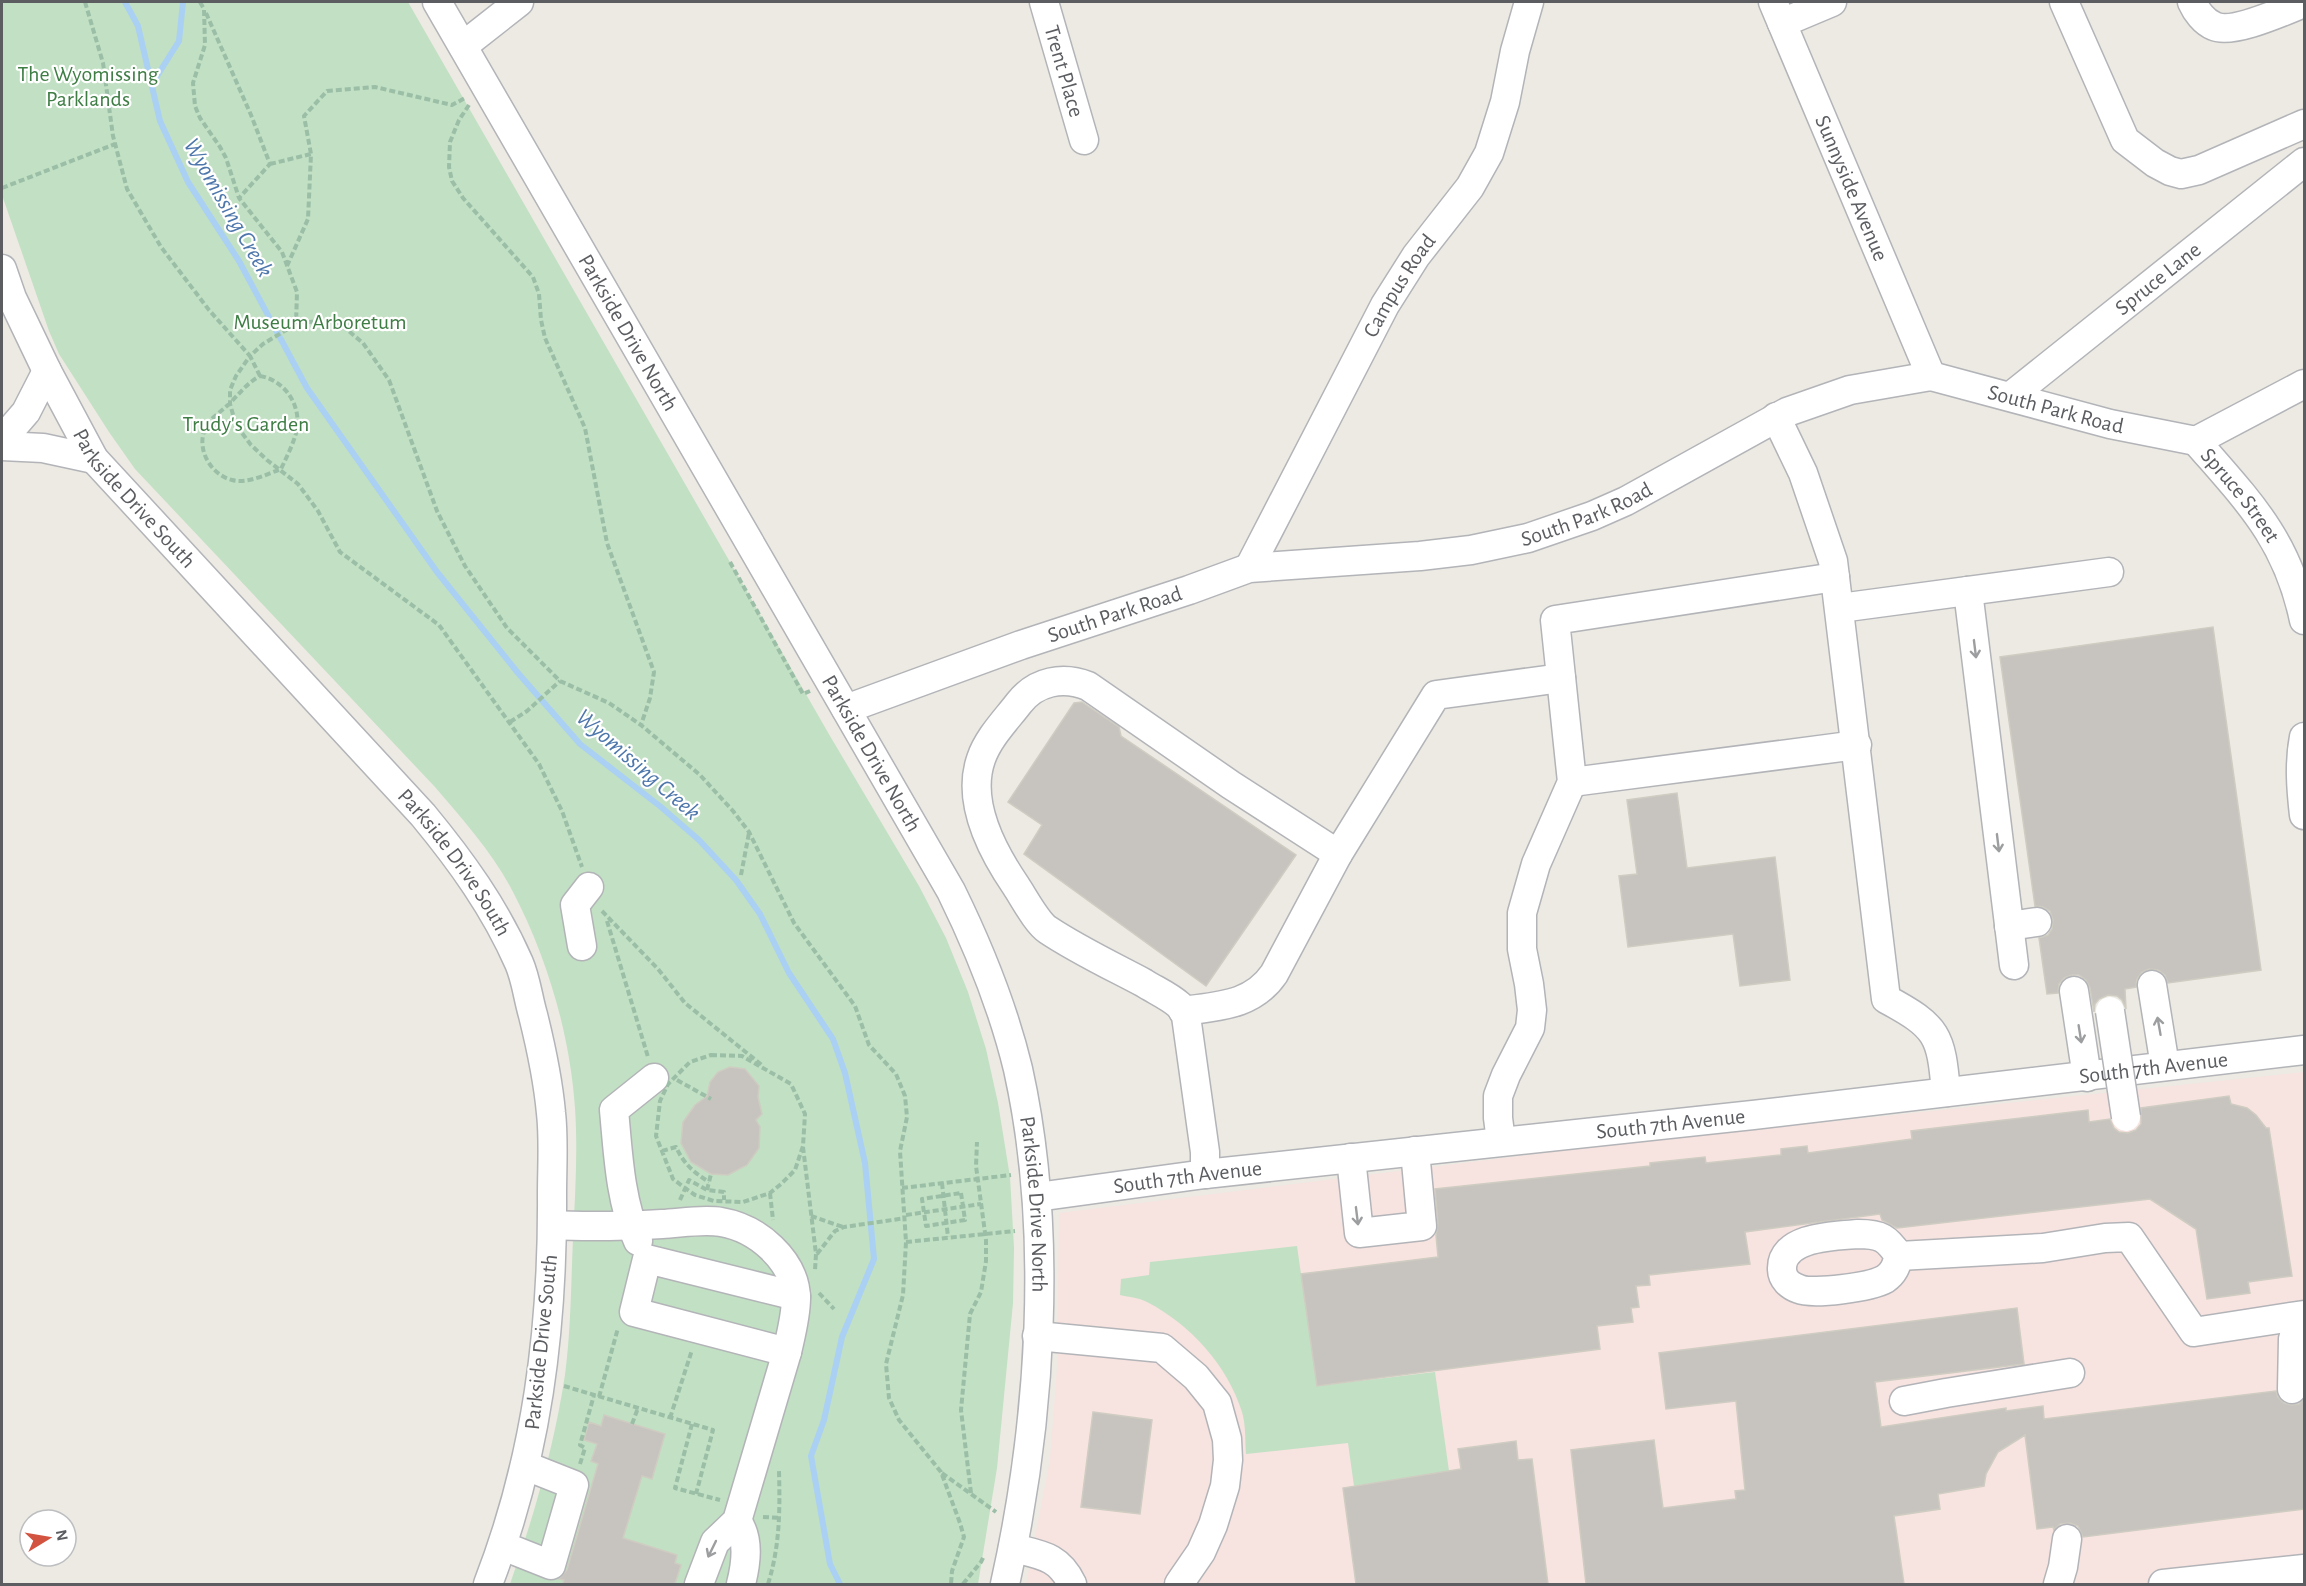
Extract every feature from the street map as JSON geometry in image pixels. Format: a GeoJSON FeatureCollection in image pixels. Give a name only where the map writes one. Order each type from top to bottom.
{"type":"FeatureCollection","features":[{"type":"Feature","properties":{"kind":"street","name":"Parkside Drive North"},"geometry":{"type":"LineString","coordinates":[[437,2],[951,891],[987,969],[1004,1018],[1018,1070],[1037,1197],[1039,1246],[1034,1399],[1001,1516],[1013,1548],[1005,1584]]}},
{"type":"Feature","properties":{"kind":"street"},"geometry":{"type":"LineString","coordinates":[[463,46],[519,2]]}},
{"type":"Feature","properties":{"kind":"street","name":"Trent Place"},"geometry":{"type":"LineString","coordinates":[[1044,2],[1084,140]]}},
{"type":"Feature","properties":{"kind":"street","name":"Campus Road"},"geometry":{"type":"LineString","coordinates":[[1249,568],[1385,305],[1416,256],[1470,187],[1489,153],[1505,102],[1517,41],[1529,2]]}},
{"type":"Feature","properties":{"kind":"street"},"geometry":{"type":"LineString","coordinates":[[1777,12],[1832,2]]}},
{"type":"Feature","properties":{"kind":"street"},"geometry":{"type":"LineString","coordinates":[[2064,2],[2125,140],[2155,163],[2181,174],[2199,170],[2304,124]]}},
{"type":"Feature","properties":{"kind":"street"},"geometry":{"type":"LineString","coordinates":[[2192,2],[2204,19],[2215,27],[2250,22],[2304,3]]}},
{"type":"Feature","properties":{"kind":"street","name":"Sunnyside Avenue"},"geometry":{"type":"LineString","coordinates":[[1777,12],[1931,376]]}},
{"type":"Feature","properties":{"kind":"street","name":"Spruce Lane"},"geometry":{"type":"LineString","coordinates":[[2011,396],[2304,162]]}},
{"type":"Feature","properties":{"kind":"street","name":"Parkside Drive South"},"geometry":{"type":"LineString","coordinates":[[2,269],[12,298],[47,371],[94,459],[423,815],[456,854],[481,891],[520,964],[542,1048],[552,1114],[551,1282],[539,1396],[526,1466],[503,1546],[488,1584]]}},
{"type":"Feature","properties":{"kind":"street"},"geometry":{"type":"LineString","coordinates":[[2,440],[26,412],[47,371]]}},
{"type":"Feature","properties":{"kind":"street","name":"South Park Road"},"geometry":{"type":"LineString","coordinates":[[846,709],[1021,645],[1249,568],[1420,556],[1472,550],[1528,538],[1584,519],[1626,501],[1776,417],[1808,403],[1850,390],[1931,376],[2110,424],[2196,441]]}},
{"type":"Feature","properties":{"kind":"street"},"geometry":{"type":"LineString","coordinates":[[2196,441],[2304,384]]}},
{"type":"Feature","properties":{"kind":"street"},"geometry":{"type":"LineString","coordinates":[[1776,417],[1803,473],[1829,546],[1835,577],[1886,999],[1912,1013],[1934,1032],[1940,1042],[1947,1092]]}},
{"type":"Feature","properties":{"kind":"street","name":"Spruce Street"},"geometry":{"type":"LineString","coordinates":[[2196,441],[2259,513],[2273,535],[2284,555],[2304,611]]}},
{"type":"Feature","properties":{"kind":"street"},"geometry":{"type":"LineString","coordinates":[[2,446],[43,448],[94,459]]}},
{"type":"Feature","properties":{"kind":"street"},"geometry":{"type":"LineString","coordinates":[[1840,608],[2109,572]]}},
{"type":"Feature","properties":{"kind":"street"},"geometry":{"type":"LineString","coordinates":[[1502,1142],[1498,1118],[1498,1096],[1530,1028],[1532,1010],[1522,949],[1522,913],[1536,864],[1572,782],[1555,620],[1835,577]]}},
{"type":"Feature","properties":{"kind":"street"},"geometry":{"type":"LineString","coordinates":[[1968,591],[2014,965]]}},
{"type":"Feature","properties":{"kind":"street"},"geometry":{"type":"LineString","coordinates":[[1183,1011],[1238,1003],[1261,991],[1274,974],[1338,854],[1436,695],[1561,678]]}},
{"type":"Feature","properties":{"kind":"street"},"geometry":{"type":"LineString","coordinates":[[1205,1174],[1205,1152],[1189,1032],[1183,1011],[1180,1006],[1157,991],[1046,929],[1011,878],[988,835],[977,804],[976,781],[981,759],[995,734],[1022,699],[1034,689],[1060,680],[1075,681],[1088,686],[1232,785],[1338,854]]}},
{"type":"Feature","properties":{"kind":"street"},"geometry":{"type":"LineString","coordinates":[[2304,736],[2301,786],[2304,815]]}},
{"type":"Feature","properties":{"kind":"street"},"geometry":{"type":"LineString","coordinates":[[1572,782],[1857,745]]}},
{"type":"Feature","properties":{"kind":"street"},"geometry":{"type":"LineString","coordinates":[[582,946],[575,905],[589,887]]}},
{"type":"Feature","properties":{"kind":"street"},"geometry":{"type":"LineString","coordinates":[[2009,926],[2037,922]]}},
{"type":"Feature","properties":{"kind":"street"},"geometry":{"type":"LineString","coordinates":[[2152,985],[2165,1066]]}},
{"type":"Feature","properties":{"kind":"street"},"geometry":{"type":"LineString","coordinates":[[2074,991],[2087,1077]]}},
{"type":"Feature","properties":{"kind":"street"},"geometry":{"type":"LineString","coordinates":[[2110,1011],[2126,1117]]}},
{"type":"Feature","properties":{"kind":"street","name":"South 7th Avenue"},"geometry":{"type":"LineString","coordinates":[[1037,1197],[1205,1174],[2087,1077],[2304,1050]]}},
{"type":"Feature","properties":{"kind":"street"},"geometry":{"type":"LineString","coordinates":[[663,1086],[614,1110],[618,1164],[631,1226],[647,1259],[634,1312],[787,1352]]}},
{"type":"Feature","properties":{"kind":"street"},"geometry":{"type":"LineString","coordinates":[[1351,1158],[1359,1233],[1422,1226],[1414,1151]]}},
{"type":"Feature","properties":{"kind":"street"},"geometry":{"type":"LineString","coordinates":[[552,1225],[598,1227],[720,1222],[747,1229],[767,1244],[782,1260],[791,1276],[806,1293]]}},
{"type":"Feature","properties":{"kind":"street"},"geometry":{"type":"LineString","coordinates":[[1899,1256],[2043,1248],[2105,1238],[2129,1237],[2194,1332],[2304,1317]]}},
{"type":"Feature","properties":{"kind":"street"},"geometry":{"type":"LineString","coordinates":[[647,1259],[806,1293]]}},
{"type":"Feature","properties":{"kind":"street"},"geometry":{"type":"LineString","coordinates":[[699,1584],[715,1542],[736,1521],[794,1325],[806,1293]]}},
{"type":"Feature","properties":{"kind":"street"},"geometry":{"type":"LineString","coordinates":[[2292,1389],[2294,1339],[2297,1325],[2304,1317]]}},
{"type":"Feature","properties":{"kind":"street"},"geometry":{"type":"LineString","coordinates":[[1037,1336],[1162,1348],[1196,1377],[1217,1403],[1227,1438],[1228,1460],[1225,1486],[1213,1526],[1201,1552],[1179,1584]]}},
{"type":"Feature","properties":{"kind":"street"},"geometry":{"type":"LineString","coordinates":[[1904,1401],[1947,1403],[2070,1372]]}},
{"type":"Feature","properties":{"kind":"street"},"geometry":{"type":"LineString","coordinates":[[503,1546],[551,1565],[574,1485],[526,1466]]}},
{"type":"Feature","properties":{"kind":"street"},"geometry":{"type":"LineString","coordinates":[[736,1521],[742,1529],[746,1548],[741,1584]]}},
{"type":"Feature","properties":{"kind":"street"},"geometry":{"type":"LineString","coordinates":[[2058,1584],[2067,1539]]}},
{"type":"Feature","properties":{"kind":"street"},"geometry":{"type":"LineString","coordinates":[[1013,1548],[1046,1556],[1056,1561],[1065,1570],[1072,1584]]}},
{"type":"Feature","properties":{"kind":"street"},"geometry":{"type":"LineString","coordinates":[[2163,1584],[2304,1569]]}},
{"type":"Feature","properties":{"kind":"path"},"geometry":{"type":"LineString","coordinates":[[85,2],[103,63],[115,144],[127,189],[161,248],[208,310],[250,356],[260,375]]}},
{"type":"Feature","properties":{"kind":"path"},"geometry":{"type":"LineString","coordinates":[[200,2],[251,115],[270,164]]}},
{"type":"Feature","properties":{"kind":"path"},"geometry":{"type":"LineString","coordinates":[[204,9],[205,45],[193,83],[195,106],[200,118],[223,152],[239,198],[282,252],[297,292],[296,324]]}},
{"type":"Feature","properties":{"kind":"path"},"geometry":{"type":"LineString","coordinates":[[287,266],[308,219],[311,154],[304,116],[327,91],[375,87],[452,105],[467,96],[488,89]]}},
{"type":"Feature","properties":{"kind":"path"},"geometry":{"type":"LineString","coordinates":[[488,89],[471,102],[459,120],[450,142],[449,167],[452,181],[463,198],[533,276],[545,338],[585,428],[607,543],[654,672],[650,698],[641,725]]}},
{"type":"Feature","properties":{"kind":"path"},"geometry":{"type":"LineString","coordinates":[[2,188],[115,144]]}},
{"type":"Feature","properties":{"kind":"path"},"geometry":{"type":"LineString","coordinates":[[239,198],[270,164],[311,154]]}},
{"type":"Feature","properties":{"kind":"path"},"geometry":{"type":"LineString","coordinates":[[607,918],[663,1086],[656,1136],[673,1179],[695,1195],[723,1202],[743,1202],[770,1192],[782,1184],[795,1170],[803,1146],[805,1114],[791,1084],[763,1066],[685,1003],[658,969],[607,918],[593,899],[562,811],[539,764],[439,625],[340,552],[318,511],[298,484],[251,445],[236,425],[230,404],[230,390],[236,376],[250,356],[263,344],[296,324],[324,320],[345,328],[363,343],[389,380],[436,511],[465,566],[507,628],[560,681],[609,703],[641,725],[700,775],[749,832],[794,923],[855,1006],[869,1045],[896,1074],[905,1096],[907,1116],[900,1151],[906,1242],[903,1295],[886,1364],[889,1398],[899,1420],[941,1472],[1001,1516]]}},
{"type":"Feature","properties":{"kind":"path"},"geometry":{"type":"LineString","coordinates":[[260,375],[271,377],[282,385],[291,397],[297,413],[294,439],[281,469],[249,481],[233,481],[218,474],[207,463],[202,447],[204,435],[208,423],[230,404],[249,382],[260,375]]}},
{"type":"Feature","properties":{"kind":"path"},"geometry":{"type":"LineString","coordinates":[[510,722],[527,711],[560,681]]}},
{"type":"Feature","properties":{"kind":"path"},"geometry":{"type":"LineString","coordinates":[[741,874],[749,832]]}},
{"type":"Feature","properties":{"kind":"path"},"geometry":{"type":"LineString","coordinates":[[663,1086],[690,1062],[711,1055],[742,1056],[763,1066]]}},
{"type":"Feature","properties":{"kind":"path"},"geometry":{"type":"LineString","coordinates":[[663,1086],[711,1099]]}},
{"type":"Feature","properties":{"kind":"path"},"geometry":{"type":"LineString","coordinates":[[971,1493],[961,1410],[970,1314],[981,1292],[986,1261],[985,1233],[976,1166],[977,1142]]}},
{"type":"Feature","properties":{"kind":"path"},"geometry":{"type":"LineString","coordinates":[[662,1151],[676,1147],[681,1159],[691,1171],[709,1182]]}},
{"type":"Feature","properties":{"kind":"path"},"geometry":{"type":"LineString","coordinates":[[707,1190],[711,1174]]}},
{"type":"Feature","properties":{"kind":"path"},"geometry":{"type":"LineString","coordinates":[[902,1188],[1015,1175]]}},
{"type":"Feature","properties":{"kind":"path"},"geometry":{"type":"LineString","coordinates":[[691,1182],[707,1190],[722,1193]]}},
{"type":"Feature","properties":{"kind":"path"},"geometry":{"type":"LineString","coordinates":[[942,1183],[948,1237]]}},
{"type":"Feature","properties":{"kind":"path"},"geometry":{"type":"LineString","coordinates":[[961,1193],[963,1207],[965,1220],[926,1226],[922,1199],[961,1193]]}},
{"type":"Feature","properties":{"kind":"path"},"geometry":{"type":"LineString","coordinates":[[816,1254],[835,1231],[844,1227],[981,1204]]}},
{"type":"Feature","properties":{"kind":"path"},"geometry":{"type":"LineString","coordinates":[[811,1216],[844,1227]]}},
{"type":"Feature","properties":{"kind":"path"},"geometry":{"type":"LineString","coordinates":[[906,1242],[1015,1231]]}},
{"type":"Feature","properties":{"kind":"path"},"geometry":{"type":"LineString","coordinates":[[806,1293],[834,1309]]}},
{"type":"Feature","properties":{"kind":"path"},"geometry":{"type":"LineString","coordinates":[[574,1485],[585,1448],[580,1445],[620,1320],[634,1312]]}},
{"type":"Feature","properties":{"kind":"path"},"geometry":{"type":"LineString","coordinates":[[670,1418],[699,1329]]}},
{"type":"Feature","properties":{"kind":"path"},"geometry":{"type":"LineString","coordinates":[[557,1384],[713,1430],[696,1494]]}},
{"type":"Feature","properties":{"kind":"path"},"geometry":{"type":"LineString","coordinates":[[632,1424],[638,1408]]}},
{"type":"Feature","properties":{"kind":"path"},"geometry":{"type":"LineString","coordinates":[[692,1424],[675,1488],[705,1497]]}},
{"type":"Feature","properties":{"kind":"path"},"geometry":{"type":"LineString","coordinates":[[941,1472],[964,1537],[952,1571],[951,1584]]}},
{"type":"Feature","properties":{"kind":"path"},"geometry":{"type":"LineString","coordinates":[[963,1584],[981,1562],[985,1552]]}},
{"type":"Feature","properties":{"kind":"shaded area"},"geometry":{"type":"Polygon","coordinates":[[[2304,1072],[2304,1584],[1026,1584],[1050,1460],[1057,1368],[1059,1213],[1609,1145],[2304,1072]]]}},
{"type":"Feature","properties":{"kind":"green space","name":"Museum Arboretum"},"geometry":{"type":"Polygon","coordinates":[[[2,2],[408,2],[830,736],[919,886],[946,938],[968,992],[986,1049],[998,1103],[1010,1177],[1014,1248],[1013,1303],[997,1468],[978,1584],[510,1584],[549,1455],[565,1375],[570,1324],[576,1174],[575,1108],[568,1052],[555,997],[536,943],[513,892],[477,837],[435,787],[135,469],[59,354],[2,195],[2,2]]]}},
{"type":"Feature","properties":{"kind":"green space"},"geometry":{"type":"Polygon","coordinates":[[[1297,1246],[1317,1386],[1435,1372],[1449,1471],[1354,1486],[1348,1443],[1246,1454],[1242,1412],[1236,1395],[1217,1363],[1192,1334],[1163,1311],[1144,1301],[1120,1295],[1121,1279],[1149,1275],[1150,1262],[1297,1246]]]}},
{"type":"Feature","properties":{"kind":"building"},"geometry":{"type":"Polygon","coordinates":[[[2213,627],[2261,970],[2168,983],[2165,975],[2158,970],[2149,969],[2142,972],[2137,979],[2136,987],[2125,989],[2126,1009],[2122,1000],[2117,996],[2108,995],[2099,999],[2095,1004],[2094,1012],[2090,988],[2086,980],[2079,975],[2064,978],[2059,984],[2058,993],[2047,994],[2039,938],[2048,935],[2052,929],[2053,920],[2050,911],[2035,906],[2000,657],[2213,627]]]}},
{"type":"Feature","properties":{"kind":"building"},"geometry":{"type":"Polygon","coordinates":[[[1082,702],[1119,727],[1121,736],[1296,855],[1206,986],[1024,854],[1042,825],[1008,802],[1074,703],[1082,702]]]}},
{"type":"Feature","properties":{"kind":"building"},"geometry":{"type":"Polygon","coordinates":[[[1677,793],[1687,868],[1775,857],[1790,980],[1740,986],[1733,934],[1628,947],[1619,876],[1637,874],[1627,800],[1677,793]]]}},
{"type":"Feature","properties":{"kind":"building"},"geometry":{"type":"Polygon","coordinates":[[[730,1067],[745,1069],[759,1086],[758,1097],[762,1114],[756,1120],[760,1127],[759,1148],[747,1165],[728,1175],[711,1174],[691,1162],[681,1143],[683,1122],[695,1105],[707,1096],[710,1082],[718,1072],[730,1067]]]}},
{"type":"Feature","properties":{"kind":"building"},"geometry":{"type":"Polygon","coordinates":[[[2229,1096],[2231,1104],[2247,1108],[2266,1128],[2269,1128],[2292,1276],[2248,1282],[2250,1293],[2207,1299],[2196,1229],[2150,1199],[1897,1228],[1882,1220],[1880,1214],[1745,1232],[1750,1264],[1649,1275],[1650,1285],[1636,1286],[1639,1307],[1631,1308],[1633,1322],[1597,1326],[1600,1349],[1317,1386],[1301,1274],[1438,1257],[1435,1189],[1650,1166],[1650,1163],[1705,1157],[1706,1163],[1781,1155],[1781,1149],[1807,1146],[1808,1153],[1912,1139],[1911,1131],[2088,1110],[2089,1122],[2110,1119],[2114,1128],[2119,1132],[2128,1133],[2136,1130],[2141,1124],[2141,1108],[2229,1096]]]}},
{"type":"Feature","properties":{"kind":"building"},"geometry":{"type":"Polygon","coordinates":[[[2017,1308],[2024,1364],[1875,1382],[1881,1427],[2006,1408],[2006,1411],[2043,1406],[2044,1419],[2276,1391],[2284,1403],[2299,1404],[2304,1399],[2304,1509],[2083,1537],[2078,1526],[2070,1523],[2060,1524],[2054,1530],[2053,1527],[2037,1529],[2025,1435],[1998,1452],[1986,1474],[1984,1486],[1938,1494],[1940,1509],[1894,1516],[1904,1584],[1586,1584],[1571,1450],[1654,1440],[1663,1508],[1736,1499],[1735,1491],[1745,1490],[1736,1401],[1666,1409],[1659,1353],[2017,1308]]]}},
{"type":"Feature","properties":{"kind":"building"},"geometry":{"type":"Polygon","coordinates":[[[1093,1412],[1152,1420],[1140,1514],[1081,1507],[1093,1412]]]}},
{"type":"Feature","properties":{"kind":"building"},"geometry":{"type":"Polygon","coordinates":[[[604,1415],[665,1434],[652,1479],[642,1476],[623,1538],[677,1555],[675,1563],[681,1565],[675,1584],[563,1584],[564,1580],[559,1579],[567,1570],[598,1464],[591,1461],[597,1444],[584,1440],[589,1422],[601,1426],[604,1415]]]}},
{"type":"Feature","properties":{"kind":"building"},"geometry":{"type":"Polygon","coordinates":[[[1516,1441],[1518,1460],[1532,1459],[1548,1584],[1356,1584],[1343,1488],[1461,1469],[1458,1449],[1516,1441]]]}},
{"type":"Feature","properties":{"kind":"waterway","name":"Wyomissing Creek"},"geometry":{"type":"LineString","coordinates":[[125,2],[138,26],[160,121],[188,182],[239,261],[307,388],[437,572],[518,673],[580,744],[661,807],[699,840],[736,880],[760,914],[789,973],[833,1039],[845,1073],[865,1163],[874,1259],[842,1337],[824,1420],[811,1456],[830,1564],[840,1584]]}},
{"type":"Feature","properties":{"kind":"waterway"},"geometry":{"type":"LineString","coordinates":[[152,84],[179,41],[183,2]]}},
{"type":"Feature","properties":{"kind":"park label","name":"The Wyomissing Parklands"},"geometry":{"type":"Point","coordinates":[88,86]}},
{"type":"Feature","properties":{"kind":"park label","name":"Trudy's Garden"},"geometry":{"type":"Point","coordinates":[246,424]}}]}
